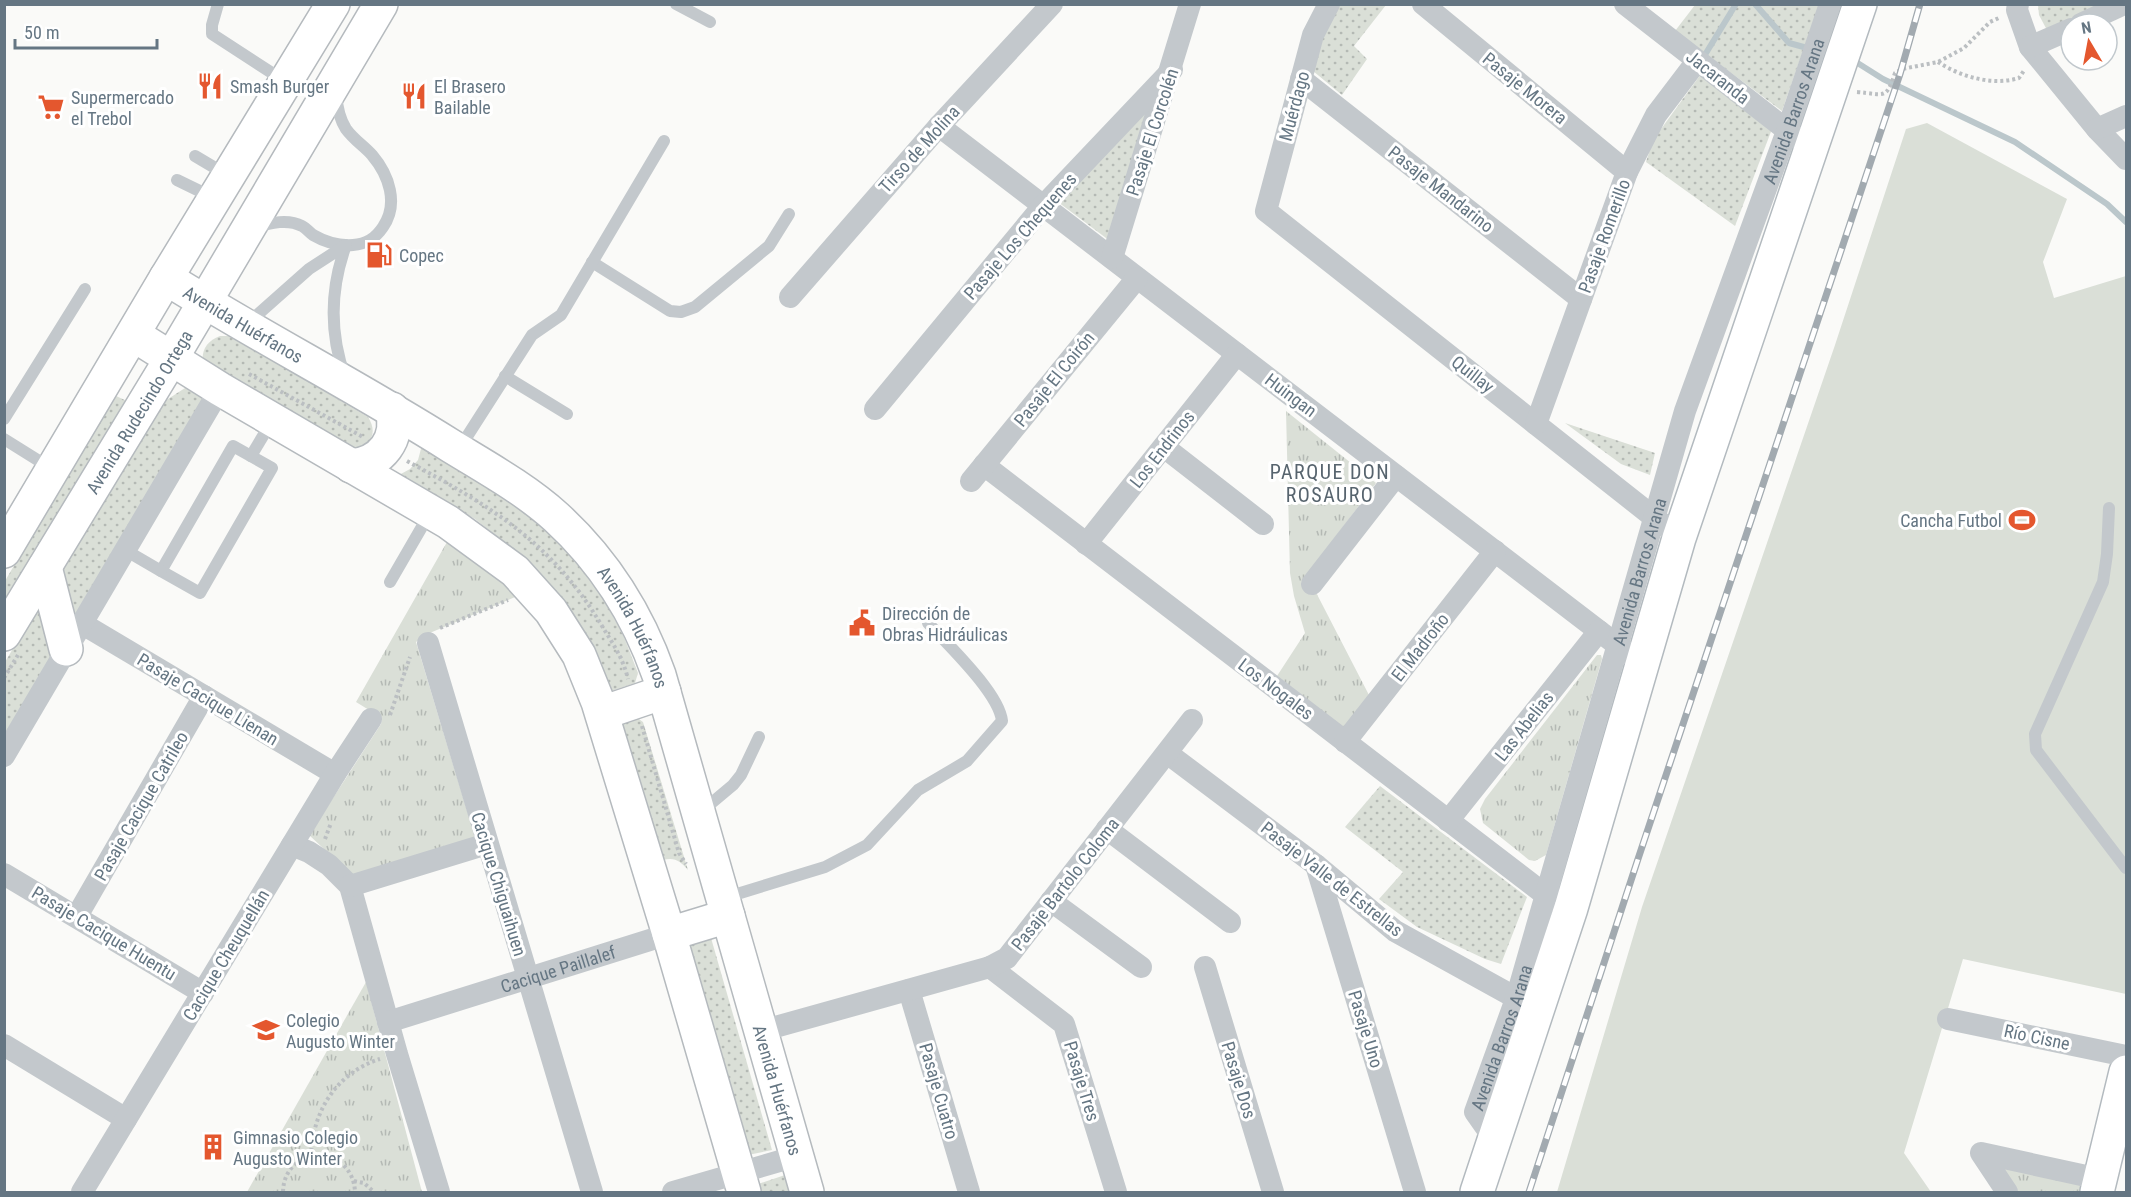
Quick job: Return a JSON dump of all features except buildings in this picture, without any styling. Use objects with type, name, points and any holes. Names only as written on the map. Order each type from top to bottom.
[{"type":"main road","points":[[4,551],[166,278],[333,4]]},
{"type":"main road","name":"Avenida Rudecindo Ortega","points":[[4,634],[171,359],[381,4]]},
{"type":"main road","name":"Avenida Barros Arana","points":[[1477,1192],[1494,1139],[1527,1004],[1559,902],[1667,528],[1799,140],[1832,90],[1860,4]]},
{"type":"main road","name":"Avenida Huérfanos","points":[[166,278],[392,409],[536,499],[558,518],[591,554],[612,582],[639,626],[664,692],[807,1192]]},
{"type":"main road","points":[[134,335],[219,389],[448,522],[515,571],[551,610],[579,655],[602,713],[741,1183]]},
{"type":"main road","points":[[351,466],[370,462],[386,449],[394,430],[392,409]]},
{"type":"main road","points":[[45,567],[74,636]]},
{"type":"main road","points":[[602,713],[664,692]]},
{"type":"main road","name":"Cacique Paillalef","points":[[669,934],[725,907]]},
{"type":"main road","points":[[2098,1186],[2127,1072]]},
{"type":"street","name":"Tirso de Molina","points":[[790,297],[939,126],[1052,4]]},
{"type":"street","name":"Pasaje El Corcolén","points":[[1112,258],[1191,4]]},
{"type":"street","name":"Muérdago","points":[[1266,211],[1313,35],[1329,4]]},
{"type":"street","name":"Pasaje Morera","points":[[1423,4],[1627,172]]},
{"type":"street","name":"Jacaranda","points":[[1626,4],[1799,140]]},
{"type":"street","name":"Avenida Barros Arana","points":[[1799,140],[1830,4]]},
{"type":"street","points":[[2107,12],[2124,4]]},
{"type":"street","points":[[2018,7],[2030,47],[2097,129],[2127,159]]},
{"type":"street","points":[[2030,47],[2059,34]]},
{"type":"street","name":"Pasaje Romerillo","points":[[1536,424],[1627,172],[1656,115],[1697,61]]},
{"type":"street","name":"Pasaje Los Chequenes","points":[[875,409],[1043,206],[1172,70]]},
{"type":"street","name":"Pasaje Mandarino","points":[[1302,79],[1581,299]]},
{"type":"street","points":[[2097,129],[2127,116]]},
{"type":"street","name":"Huingan","points":[[939,126],[1631,655]]},
{"type":"street","name":"Quillay","points":[[1266,211],[1667,528]]},
{"type":"street","name":"Pasaje El Coirón","points":[[977,473],[1137,278]]},
{"type":"street","name":"Los Endrinos","points":[[1086,544],[1237,354]]},
{"type":"street","points":[[4,756],[219,389]]},
{"type":"street","points":[[1164,447],[1263,524]]},
{"type":"street","name":"Los Nogales","points":[[977,473],[1086,544],[1448,821],[1559,902]]},
{"type":"street","points":[[1312,584],[1396,476]]},
{"type":"street","name":"El Madroño","points":[[1345,742],[1495,551]]},
{"type":"street","name":"Las Abelias","points":[[1448,821],[1599,631]]},
{"type":"street","name":"Pasaje Cacique Lienan","points":[[74,636],[204,696],[335,774]]},
{"type":"street","name":"Cacique Chiguaihuen","points":[[425,641],[592,1192]]},
{"type":"street","name":"Pasaje Cacique Catrileo","points":[[77,916],[204,696]]},
{"type":"street","name":"Cacique Cheuquellán","points":[[82,1192],[335,774],[379,719]]},
{"type":"street","name":"Pasaje Bartolo Coloma","points":[[761,1031],[990,967],[1007,958],[1192,720]]},
{"type":"street","name":"Pasaje Valle de Estrellas","points":[[1167,753],[1316,865],[1395,931],[1527,1004]]},
{"type":"street","points":[[1107,829],[1230,922]]},
{"type":"street","points":[[350,886],[487,844]]},
{"type":"street","points":[[292,845],[309,852],[329,865],[350,886],[439,1192]]},
{"type":"street","name":"Pasaje Uno","points":[[1316,865],[1416,1192]]},
{"type":"street","name":"Pasaje Cacique Huentu","points":[[4,874],[203,993]]},
{"type":"street","points":[[1052,902],[1141,967]]},
{"type":"street","name":"Cacique Paillalef","points":[[388,1022],[669,934]]},
{"type":"street","name":"Pasaje Tres","points":[[990,967],[1064,1024],[1116,1192]]},
{"type":"street","name":"Pasaje Dos","points":[[1205,967],[1273,1192]]},
{"type":"street","name":"Pasaje Cuatro","points":[[909,990],[969,1192]]},
{"type":"street","name":"Río Cisne","points":[[1948,1019],[2127,1056]]},
{"type":"street","points":[[4,1045],[126,1119]]},
{"type":"street","points":[[2007,1192],[1981,1153],[2098,1186]]},
{"type":"street","points":[[673,1192],[741,1183],[796,1156]]},
{"type":"lane","points":[[218,4],[212,25],[213,34],[284,83]]},
{"type":"lane","points":[[676,4],[710,22]]},
{"type":"lane","points":[[244,237],[251,231],[269,224],[291,223],[302,226],[322,240],[346,245],[366,243],[380,231],[389,215],[391,199],[388,181],[371,153],[352,136],[340,117],[336,105],[337,81]]},
{"type":"lane","points":[[458,450],[532,335],[561,315],[664,141]]},
{"type":"lane","points":[[195,156],[222,187]]},
{"type":"lane","points":[[177,180],[222,187]]},
{"type":"lane","points":[[592,262],[670,311],[681,312],[695,307],[769,246],[789,214]]},
{"type":"lane","points":[[246,325],[309,269],[346,245]]},
{"type":"lane","points":[[346,245],[338,266],[332,309],[337,349],[348,383]]},
{"type":"lane","points":[[4,419],[85,289]]},
{"type":"lane","points":[[505,376],[567,414]]},
{"type":"lane","points":[[251,456],[273,420]]},
{"type":"lane","points":[[4,439],[53,469]]},
{"type":"lane","points":[[125,550],[161,571],[200,593],[272,468],[233,446],[161,571]]},
{"type":"lane","points":[[2109,508],[2108,554],[2103,582],[2035,734],[2036,750],[2127,868]]},
{"type":"lane","points":[[390,582],[431,512]]},
{"type":"lane","points":[[725,907],[825,867],[867,845],[918,790],[967,761],[1002,721],[1001,711],[972,671],[928,623]]},
{"type":"lane","points":[[699,813],[733,785],[741,775],[759,737]]},
{"type":"path","points":[[1832,90],[1885,94],[1889,91],[1895,73],[1902,69],[1938,62],[1964,48],[1990,22],[2018,7]]},
{"type":"path","points":[[1938,62],[1950,70],[1985,80],[2009,81],[2019,78],[2025,69],[2030,47]]},
{"type":"path","points":[[379,719],[425,641],[534,590]]},
{"type":"path","points":[[318,858],[332,819]]},
{"type":"path","points":[[311,1156],[316,1121],[334,1089],[362,1066],[397,1054]]},
{"type":"path","points":[[283,1192],[289,1172],[302,1160],[311,1156],[337,1160],[354,1181],[355,1192]]},
{"type":"path","points":[[354,1181],[364,1183],[374,1192]]},
{"type":"green space","points":[[1335,5],[1386,5],[1354,46],[1367,59],[1342,95],[1313,71],[1332,8]]},
{"type":"green space","points":[[1695,5],[1819,5],[1782,111],[1675,31]]},
{"type":"green space","points":[[2038,5],[2108,5],[2092,12],[2059,12],[2059,27],[2048,32],[2039,15]]},
{"type":"green space","points":[[1701,74],[1772,129],[1735,226],[1646,162],[1653,140]]},
{"type":"green space","points":[[1147,108],[1110,241],[1058,202]]},
{"type":"green space","points":[[1927,123],[2067,199],[2043,262],[2054,298],[2126,276],[2126,994],[1963,959],[1904,1153],[1931,1192],[1557,1192],[1642,907],[1835,345],[1906,129]]},
{"type":"green space","points":[[220,336],[230,336],[368,417],[372,437],[357,452],[203,363],[206,346]]},
{"type":"green space","points":[[196,381],[210,391],[5,740],[5,662],[157,406]]},
{"type":"green space","points":[[114,395],[129,402],[5,610],[5,581]]},
{"type":"green space","name":"PARQUE DON ROSAURO","points":[[1286,411],[1376,483],[1307,575],[1370,697],[1344,728],[1277,676],[1305,633],[1290,573]]},
{"type":"green space","points":[[1565,423],[1655,453],[1650,475],[1621,464]]},
{"type":"green space","points":[[422,445],[503,494],[571,551],[604,599],[624,637],[638,673],[635,683],[611,691],[547,584],[499,538],[475,519],[399,475],[410,469],[418,460]]},
{"type":"green space","points":[[447,542],[520,595],[425,635],[416,642],[475,837],[353,876],[309,835],[381,724],[382,718],[356,702]]},
{"type":"green space","points":[[1597,655],[1601,655],[1602,659],[1546,855],[1535,861],[1529,860],[1483,823],[1480,809],[1485,799]]},
{"type":"green space","points":[[636,717],[643,722],[688,870],[677,860],[663,860],[610,726]]},
{"type":"green space","points":[[1380,786],[1527,897],[1501,964],[1485,959],[1417,927],[1379,899],[1403,872],[1345,827]]},
{"type":"green space","points":[[709,931],[772,1150],[743,1156],[681,938]]},
{"type":"green space","points":[[366,982],[422,1192],[247,1192]]},
{"type":"green space","points":[[2000,1165],[2090,1185],[2088,1192],[2017,1192]]},
{"type":"green space","points":[[791,1173],[797,1192],[754,1192],[752,1186]]},
{"type":"waterway","points":[[1703,58],[1736,4]]},
{"type":"waterway","points":[[1755,4],[1789,43],[1811,49]]},
{"type":"waterway","points":[[1850,60],[1883,79],[2015,142],[2107,204],[2126,222]]},
{"type":"railway","points":[[1529,1192],[1900,74],[1920,4]]},
{"type":"place","name":"Smash Burger","points":[[210,86]]},
{"type":"place","name":"El Brasero Bailable","points":[[414,96]]},
{"type":"place","name":"Supermercado el Trebol","points":[[51,107]]},
{"type":"place","name":"Copec","points":[[379,255]]},
{"type":"place","name":"Cancha Futbol","points":[[2022,520]]},
{"type":"place","name":"Dirección de Obras Hidráulicas","points":[[862,623]]},
{"type":"place","name":"Colegio Augusto Winter","points":[[266,1030]]},
{"type":"place","name":"Gimnasio Colegio Augusto Winter","points":[[213,1147]]},
{"type":"district","name":"PARQUE DON ROSAURO","points":[[1330,484]]}]
